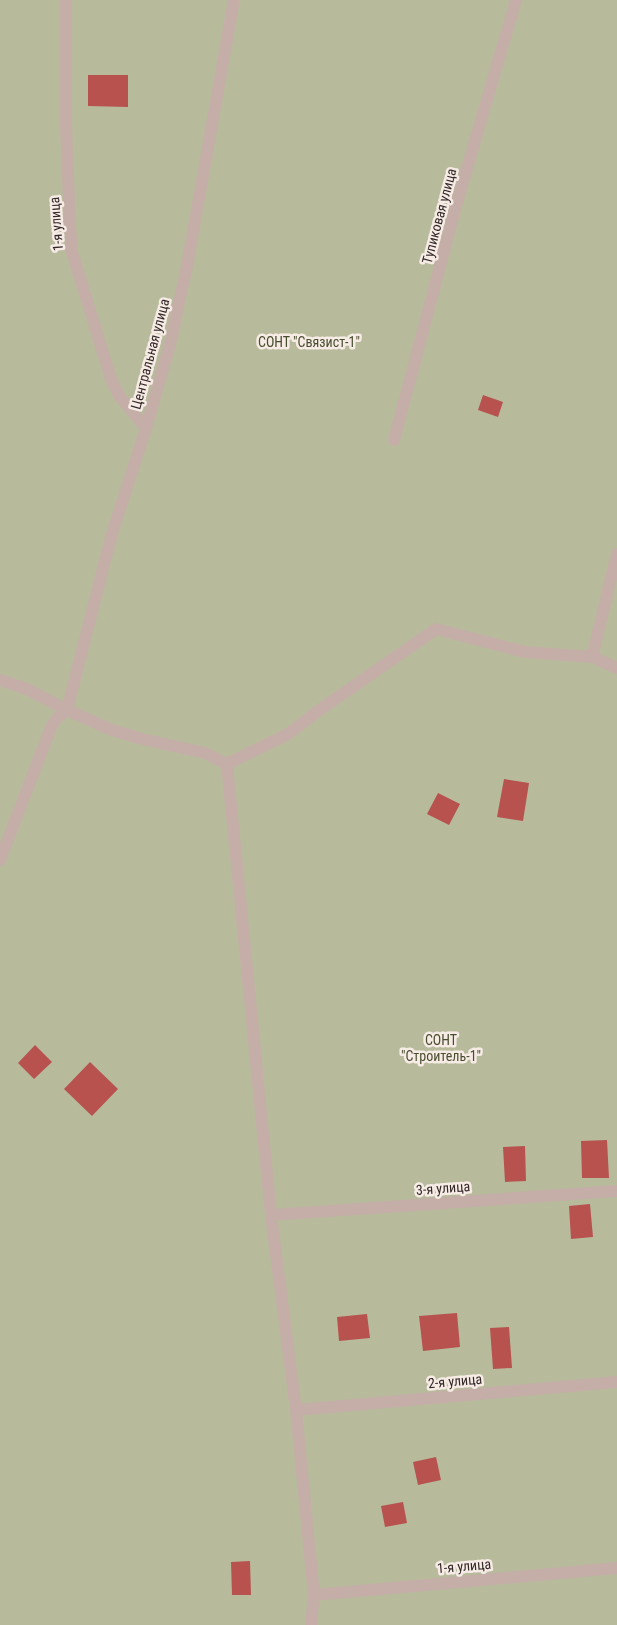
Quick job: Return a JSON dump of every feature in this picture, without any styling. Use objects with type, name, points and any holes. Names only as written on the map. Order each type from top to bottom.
[{"type":"street","name":"1-я улица","points":[[66,0],[66,124],[72,252],[112,382],[120,397],[146,428]]},
{"type":"street","name":"Центральная улица","points":[[67,710],[111,537],[146,428],[170,344],[187,266],[234,0]]},
{"type":"street","name":"Тупиковая улица","points":[[394,440],[456,206],[516,0]]},
{"type":"street","points":[[592,657],[617,554]]},
{"type":"street","points":[[227,764],[288,734],[436,629],[525,652],[592,657],[617,668]]},
{"type":"street","points":[[0,680],[27,689],[67,710],[112,730],[204,753],[227,764]]},
{"type":"street","points":[[0,860],[52,725],[67,710]]},
{"type":"street","points":[[227,764],[271,1215],[296,1410],[314,1595],[311,1625]]},
{"type":"street","name":"3-я улица","points":[[271,1215],[617,1191]]},
{"type":"street","name":"2-я улица","points":[[296,1410],[617,1382]]},
{"type":"street","name":"1-я улица","points":[[314,1595],[617,1568]]},
{"type":"green space","points":[[0,0],[617,0],[617,1625],[0,1625]]},
{"type":"building","points":[[88,75],[128,75],[128,107],[88,106]]},
{"type":"building","points":[[483,395],[503,402],[498,417],[478,410]]},
{"type":"building","points":[[504,779],[529,783],[523,821],[497,817]]},
{"type":"building","points":[[438,793],[460,804],[449,825],[427,814]]},
{"type":"building","points":[[35,1045],[52,1062],[34,1079],[18,1063]]},
{"type":"building","points":[[90,1062],[118,1089],[92,1116],[64,1089]]},
{"type":"building","points":[[607,1140],[609,1178],[582,1178],[581,1141]]},
{"type":"building","points":[[525,1146],[526,1181],[505,1182],[503,1147]]},
{"type":"building","points":[[590,1204],[593,1237],[571,1239],[569,1206]]},
{"type":"building","points":[[457,1313],[460,1347],[423,1351],[419,1316]]},
{"type":"building","points":[[367,1314],[370,1338],[339,1341],[337,1317]]},
{"type":"building","points":[[509,1327],[512,1368],[493,1369],[490,1328]]},
{"type":"building","points":[[436,1457],[441,1480],[418,1485],[413,1462]]},
{"type":"building","points":[[403,1502],[407,1523],[385,1527],[381,1506]]},
{"type":"building","points":[[250,1561],[251,1595],[232,1595],[231,1562]]},
{"type":"park label","name":"СОНТ \"Связист-1\"","points":[[309,342]]},
{"type":"park label","name":"СОНТ \"Строитель-1\"","points":[[441,1048]]}]
